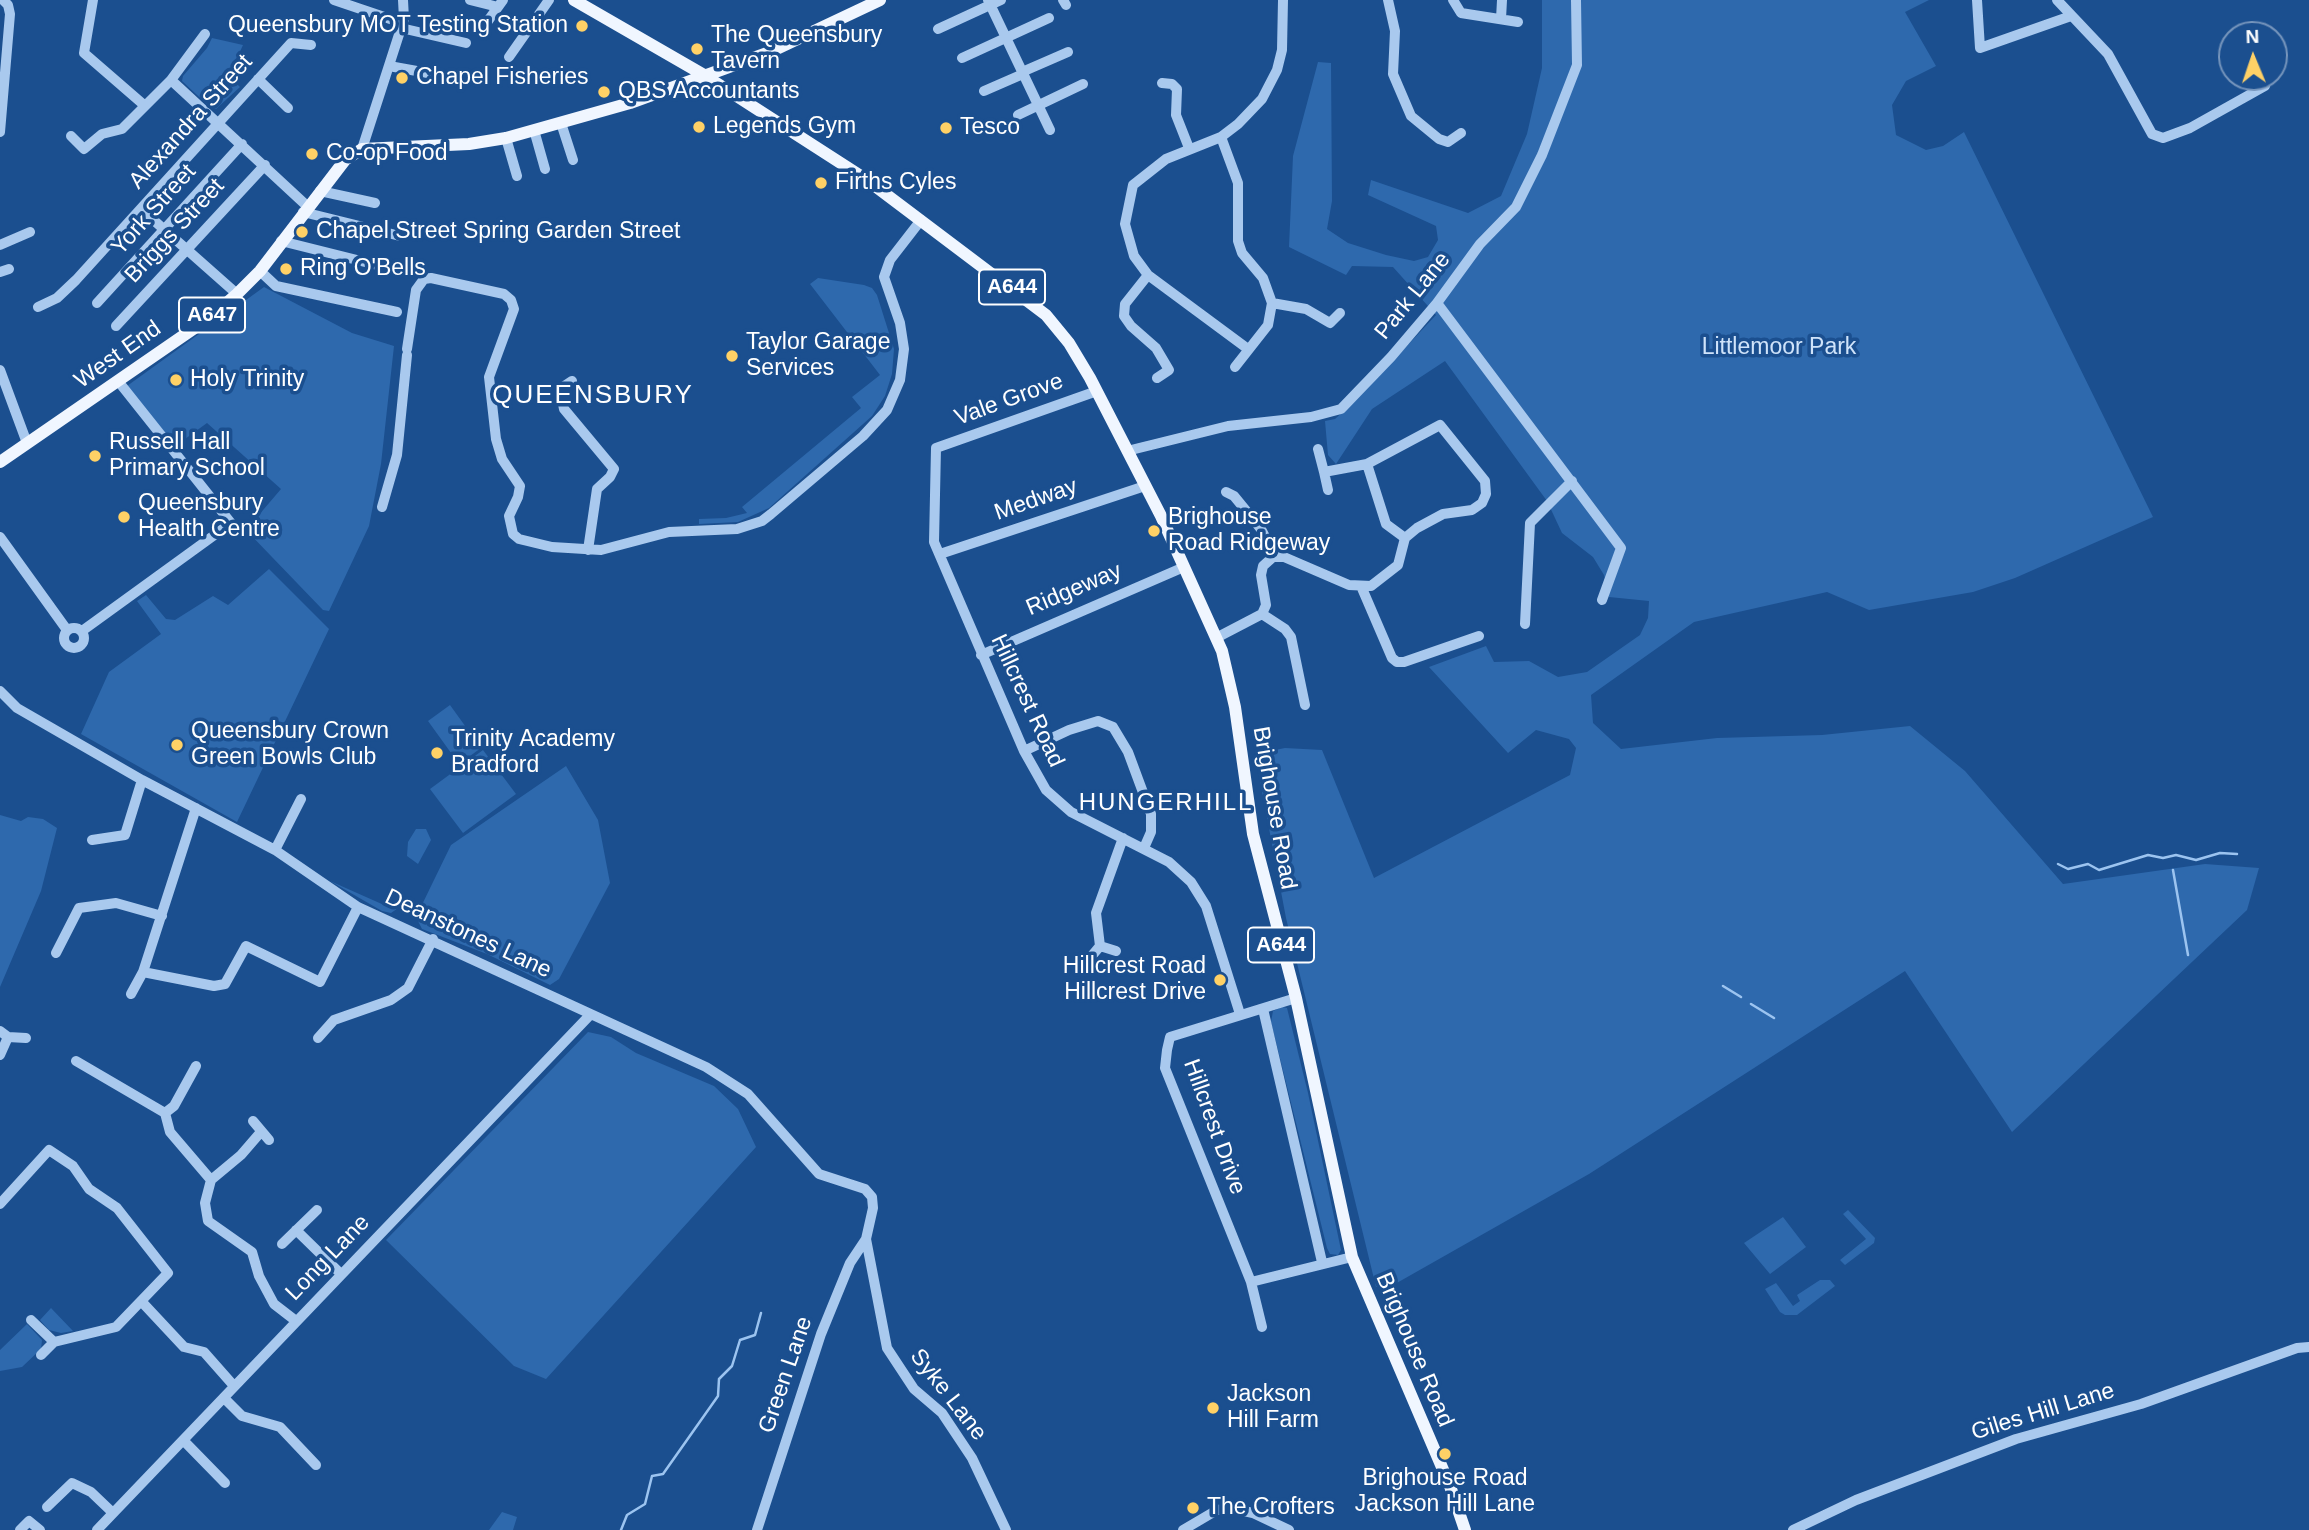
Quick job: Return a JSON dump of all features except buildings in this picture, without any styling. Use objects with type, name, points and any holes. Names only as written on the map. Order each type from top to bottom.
[{"type":"main road","name":"A644","points":[[574,0],[704,75]]},
{"type":"main road","points":[[362,149],[469,144],[506,138],[561,123],[630,103],[771,52],[876,1]]},
{"type":"main road","name":"Brighouse Road","points":[[704,75],[867,180],[1046,315],[1069,343],[1097,391],[1216,638],[1235,707],[1253,834],[1296,998],[1352,1257],[1450,1486],[1465,1530]]},
{"type":"main road","name":"West End","points":[[0,462],[118,381],[237,294],[260,271],[345,160],[362,149]]},
{"type":"street","points":[[0,132],[10,14],[8,5],[3,0]]},
{"type":"street","points":[[93,0],[84,53],[144,105]]},
{"type":"street","points":[[334,0],[402,26],[466,43]]},
{"type":"street","points":[[362,149],[402,26],[403,0]]},
{"type":"street","points":[[470,0],[500,4],[485,25]]},
{"type":"street","points":[[509,57],[549,0]]},
{"type":"street","points":[[1248,349],[1148,275],[1133,256],[1125,224],[1133,185],[1166,159],[1221,137],[1252,111],[1270,85],[1282,50],[1283,0]]},
{"type":"street","points":[[1388,0],[1395,31],[1393,75],[1411,116],[1438,139],[1448,142],[1461,133]]},
{"type":"street","points":[[1453,0],[1461,13],[1518,22]]},
{"type":"street","points":[[1501,19],[1502,0]]},
{"type":"street","name":"Park Lane","points":[[1127,451],[1228,426],[1311,417],[1341,409],[1437,303],[1480,244],[1516,207],[1542,155],[1577,65],[1576,0]]},
{"type":"street","points":[[1977,0],[1980,48],[2071,16]]},
{"type":"street","points":[[2057,0],[2108,54],[2152,134],[2163,138],[2190,128],[2255,91]]},
{"type":"street","points":[[938,29],[993,2],[1006,38],[1050,130]]},
{"type":"street","points":[[962,58],[1049,18]]},
{"type":"street","points":[[71,136],[84,149],[102,134],[122,129],[171,80],[205,34]]},
{"type":"street","name":"Alexandra Street","points":[[38,307],[57,298],[76,280],[291,43],[312,45]]},
{"type":"street","points":[[984,91],[1068,52]]},
{"type":"street","points":[[389,65],[450,77]]},
{"type":"street","points":[[258,79],[288,107]]},
{"type":"street","points":[[171,80],[265,165],[305,209],[400,236]]},
{"type":"street","points":[[1162,83],[1172,84],[1177,89],[1175,115],[1189,148]]},
{"type":"street","points":[[1018,115],[1083,85]]},
{"type":"street","points":[[561,123],[573,160]]},
{"type":"street","points":[[534,130],[545,169]]},
{"type":"street","points":[[1221,137],[1238,183],[1238,241],[1242,253],[1263,278],[1272,303],[1268,325],[1235,367]]},
{"type":"street","points":[[506,138],[517,176]]},
{"type":"street","name":"York Street","points":[[97,303],[242,144]]},
{"type":"street","name":"Briggs Street","points":[[117,326],[265,165]]},
{"type":"street","points":[[320,191],[375,203]]},
{"type":"street","points":[[141,209],[237,294]]},
{"type":"street","points":[[382,507],[397,455],[416,290],[424,279],[492,292],[512,300],[510,320],[489,377],[496,439],[502,459],[520,486],[509,516],[513,534],[530,542],[588,550],[630,545],[669,532],[737,529],[762,521],[863,436],[887,410],[900,380],[904,349],[900,323],[884,277],[890,260],[921,220]]},
{"type":"street","points":[[0,245],[30,232]]},
{"type":"street","points":[[281,241],[389,268]]},
{"type":"street","points":[[260,271],[276,286],[397,312]]},
{"type":"street","points":[[1148,275],[1125,304],[1124,316],[1131,326],[1156,348],[1169,370],[1157,378]]},
{"type":"street","points":[[1272,303],[1300,307],[1330,323],[1340,313]]},
{"type":"street","points":[[1437,303],[1621,548],[1602,600]]},
{"type":"street","points":[[0,370],[27,443]]},
{"type":"street","points":[[82,631],[231,523],[118,381]]},
{"type":"street","points":[[560,389],[572,381]]},
{"type":"street","points":[[548,384],[560,389]]},
{"type":"street","points":[[560,389],[564,409],[614,469],[610,477],[597,489],[588,550]]},
{"type":"street","name":"Vale Grove","points":[[936,448],[1097,391]]},
{"type":"street","points":[[1216,638],[1262,614],[1266,605],[1261,575],[1263,566],[1273,557],[1284,557],[1349,585],[1371,586],[1398,565],[1405,538],[1417,527],[1443,514],[1472,510],[1482,503],[1486,494],[1485,481],[1440,425],[1367,464],[1324,472]]},
{"type":"street","name":"Hillcrest Road","points":[[936,448],[934,542],[1024,751],[1045,790],[1071,812],[1169,862],[1191,882],[1206,906],[1240,1014]]},
{"type":"street","points":[[1318,449],[1328,490]]},
{"type":"street","points":[[1367,464],[1386,524],[1405,538]]},
{"type":"street","points":[[1525,624],[1530,523],[1572,481]]},
{"type":"street","name":"Medway","points":[[940,554],[1144,486]]},
{"type":"street","points":[[1233,493],[1261,529],[1273,557]]},
{"type":"street","points":[[0,537],[67,630]]},
{"type":"street","name":"Ridgeway","points":[[981,655],[1184,567]]},
{"type":"street","points":[[1361,586],[1392,659],[1397,662],[1404,662],[1479,636]]},
{"type":"street","points":[[1262,614],[1285,629],[1291,637],[1305,705]]},
{"type":"street","points":[[67,630],[76,628],[82,631]]},
{"type":"street","points":[[67,630],[64,641],[75,648],[84,642],[82,631]]},
{"type":"street","name":"Deanstones Lane","points":[[0,691],[18,708],[142,780],[275,850],[358,907],[433,939],[590,1015],[706,1067],[748,1094],[819,1174],[865,1189],[872,1197],[873,1208],[866,1239]]},
{"type":"street","points":[[1024,751],[1069,730],[1098,721],[1114,727],[1128,752],[1151,814],[1151,832],[1144,848]]},
{"type":"street","points":[[92,840],[125,835],[142,780]]},
{"type":"street","points":[[275,850],[301,799]]},
{"type":"street","points":[[131,994],[143,972],[196,807]]},
{"type":"street","points":[[1090,958],[1100,946],[1096,914],[1123,838]]},
{"type":"street","points":[[56,953],[79,908],[116,904],[162,916]]},
{"type":"street","points":[[143,972],[214,986],[225,984],[246,946],[320,982],[358,907]]},
{"type":"street","points":[[318,1038],[334,1020],[391,1000],[408,988],[433,939]]},
{"type":"street","points":[[1100,946],[1116,951]]},
{"type":"street","name":"Hillcrest Drive","points":[[1262,1326],[1251,1282],[1165,1068],[1170,1037],[1296,998]]},
{"type":"street","points":[[1263,1009],[1322,1262]]},
{"type":"street","name":"Long Lane","points":[[97,1530],[590,1015]]},
{"type":"street","points":[[0,1055],[4,1034],[26,1038]]},
{"type":"street","points":[[76,1061],[164,1113],[170,1132],[211,1180]]},
{"type":"street","points":[[164,1113],[174,1106],[195,1066]]},
{"type":"street","points":[[253,1121],[265,1137],[211,1180],[205,1203],[208,1222],[252,1252],[259,1276],[274,1304],[296,1321]]},
{"type":"street","points":[[0,1204],[49,1150],[73,1166],[89,1189],[117,1208],[168,1273],[117,1326],[54,1342],[41,1355]]},
{"type":"street","points":[[282,1244],[317,1210]]},
{"type":"street","points":[[296,1230],[341,1274]]},
{"type":"street","name":"Green Lane","points":[[757,1530],[821,1334],[850,1263],[866,1239]]},
{"type":"street","name":"Syke Lane","points":[[866,1239],[887,1348],[914,1389],[942,1413],[972,1458],[1006,1530]]},
{"type":"street","points":[[1251,1282],[1322,1262],[1352,1257]]},
{"type":"street","points":[[141,1301],[184,1346],[204,1352],[234,1386]]},
{"type":"street","points":[[31,1320],[54,1342]]},
{"type":"street","name":"Giles Hill Lane","points":[[1793,1530],[1856,1500],[2016,1438],[2154,1400],[2297,1348],[2309,1347]]},
{"type":"street","points":[[223,1398],[242,1416],[280,1427],[316,1465]]},
{"type":"street","points":[[183,1440],[225,1483]]},
{"type":"street","points":[[47,1507],[72,1483],[91,1492],[113,1513]]},
{"type":"street","points":[[1183,1530],[1217,1510],[1230,1508],[1254,1513],[1289,1530]]},
{"type":"street","points":[[20,1530],[29,1521],[40,1530]]},
{"type":"green space","name":"Littlemoor Park","points":[[1542,0],[1929,0],[1905,12],[1936,66],[1906,81],[1892,105],[1896,135],[1926,150],[1943,146],[1964,132],[2153,517],[2015,578],[1973,592],[1869,610],[1827,592],[1694,622],[1591,695],[1593,723],[1621,749],[1717,738],[1822,735],[1910,726],[1965,771],[2063,884],[2205,864],[2259,868],[2247,910],[2012,1132],[1905,971],[1589,1174],[1395,1284],[1376,1287],[1286,918],[1255,754],[1285,748],[1322,750],[1374,878],[1570,775],[1576,748],[1569,739],[1536,730],[1508,753],[1429,667],[1486,646],[1494,662],[1529,661],[1558,677],[1587,672],[1640,635],[1648,618],[1649,601],[1609,597],[1604,575],[1593,557],[1562,533],[1547,501],[1445,361],[1372,409],[1336,464],[1328,455],[1325,421],[1335,419],[1358,398],[1436,315],[1393,267],[1352,266],[1346,275],[1289,247],[1293,156],[1318,62],[1331,63],[1332,201],[1327,229],[1348,243],[1386,255],[1414,261],[1428,257],[1438,240],[1436,226],[1368,195],[1371,180],[1468,213],[1501,196],[1527,134],[1542,68]]},
{"type":"green space","points":[[212,38],[243,45],[229,76],[240,87],[216,109],[211,108],[182,81]]},
{"type":"green space","points":[[818,278],[864,285],[872,288],[877,295],[894,349],[892,374],[885,396],[872,416],[769,508],[738,522],[699,524],[699,519],[726,518],[747,513],[742,507],[861,408],[852,397],[880,375],[810,284]]},
{"type":"green space","points":[[264,287],[352,333],[394,346],[381,464],[369,526],[329,611],[323,610],[246,530],[281,489],[207,423],[174,447],[127,386]]},
{"type":"green space","points":[[269,569],[329,629],[237,822],[81,734],[109,672],[161,634],[137,601],[146,595],[166,619],[175,620],[213,596],[228,605]]},
{"type":"green space","points":[[450,705],[481,748],[459,764],[428,721]]},
{"type":"green space","points":[[483,750],[516,794],[463,833],[430,789]]},
{"type":"green space","points":[[566,766],[598,820],[610,883],[559,979],[550,985],[487,954],[422,929],[416,917],[451,845]]},
{"type":"green space","points":[[0,815],[21,821],[28,817],[43,819],[57,828],[41,891],[0,987]]},
{"type":"green space","points":[[416,829],[426,829],[431,840],[418,864],[407,856],[408,842]]},
{"type":"green space","points":[[330,881],[393,909],[401,906],[391,913],[382,911]]},
{"type":"green space","points":[[1287,1008],[1308,1093],[1341,1250],[1338,1255],[1330,1254],[1327,1248],[1271,1022],[1273,1011]]},
{"type":"green space","points":[[588,1032],[611,1037],[636,1053],[714,1086],[738,1109],[756,1147],[546,1379],[514,1366],[386,1240]]},
{"type":"green space","points":[[1848,1210],[1875,1238],[1874,1243],[1845,1265],[1840,1260],[1866,1239],[1843,1214]]},
{"type":"green space","points":[[1783,1217],[1806,1247],[1770,1274],[1744,1243]]},
{"type":"green space","points":[[1820,1280],[1830,1280],[1835,1286],[1797,1315],[1780,1312],[1765,1289],[1776,1283],[1793,1306],[1800,1301],[1797,1295]]},
{"type":"green space","points":[[51,1308],[73,1331],[61,1333],[49,1330],[40,1320]]},
{"type":"green space","points":[[27,1324],[42,1340],[41,1349],[22,1367],[0,1371],[0,1350]]},
{"type":"green space","points":[[502,1512],[517,1517],[513,1530],[489,1530]]},
{"type":"waterway","points":[[2058,864],[2068,869],[2088,864],[2099,870],[2148,855],[2163,858],[2176,855],[2196,860],[2220,853],[2237,854]]},
{"type":"waterway","points":[[2173,870],[2188,955]]},
{"type":"waterway","points":[[1723,986],[1741,997]]},
{"type":"waterway","points":[[1751,1004],[1774,1018]]},
{"type":"waterway","points":[[621,1530],[627,1515],[645,1504],[652,1476],[663,1474],[718,1396],[719,1379],[732,1366],[740,1340],[755,1335],[761,1313]]},
{"type":"place","name":"Queensbury MOT Testing Station","points":[[582,26]]},
{"type":"place","name":"The Queensbury Tavern","points":[[697,49]]},
{"type":"place","name":"Chapel Fisheries","points":[[402,78]]},
{"type":"place","name":"QBS Accountants","points":[[604,92]]},
{"type":"place","name":"Legends Gym","points":[[699,127]]},
{"type":"place","name":"Tesco","points":[[946,128]]},
{"type":"place","name":"Co-op Food","points":[[312,154]]},
{"type":"place","name":"Firths Cyles","points":[[821,183]]},
{"type":"place","name":"Chapel Street Spring Garden Street","points":[[302,232]]},
{"type":"place","name":"Ring O'Bells","points":[[286,269]]},
{"type":"place","name":"Taylor Garage Services","points":[[732,356]]},
{"type":"place","name":"Holy Trinity","points":[[176,380]]},
{"type":"place","name":"Russell Hall Primary School","points":[[95,456]]},
{"type":"place","name":"Queensbury Health Centre","points":[[124,517]]},
{"type":"place","name":"Brighouse Road Ridgeway","points":[[1154,531]]},
{"type":"place","name":"Queensbury Crown Green Bowls Club","points":[[177,745]]},
{"type":"place","name":"Trinity Academy Bradford","points":[[437,753]]},
{"type":"place","name":"Hillcrest Road Hillcrest Drive","points":[[1220,980]]},
{"type":"place","name":"Jackson Hill Farm","points":[[1213,1408]]},
{"type":"place","name":"Brighouse Road Jackson Hill Lane","points":[[1445,1454]]},
{"type":"place","name":"The Crofters","points":[[1193,1508]]},
{"type":"district","name":"QUEENSBURY","points":[[593,396]]},
{"type":"district","name":"HUNGERHILL","points":[[1166,803]]}]
